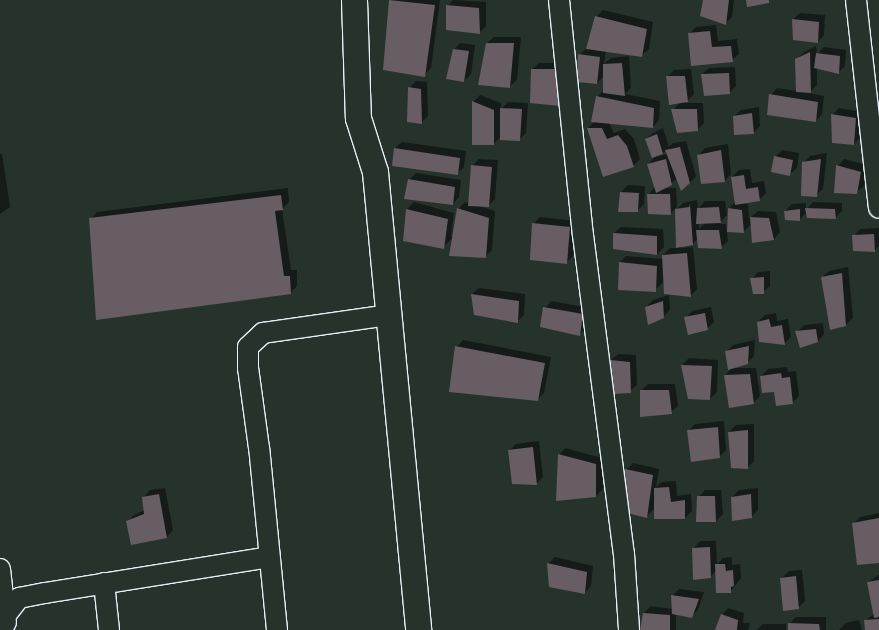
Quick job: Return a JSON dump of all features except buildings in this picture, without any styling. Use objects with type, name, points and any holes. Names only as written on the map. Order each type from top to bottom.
[{"type":"street","points":[[354,0],[358,118],[375,172],[418,630]]},
{"type":"street","points":[[559,0],[583,235],[624,554],[629,630]]},
{"type":"street","points":[[856,0],[879,208]]},
{"type":"street","points":[[277,630],[259,448],[248,368],[248,347],[263,333],[389,315]]},
{"type":"street","points":[[4,621],[19,598],[269,557]]},
{"type":"street","points":[[0,569],[4,621]]},
{"type":"street","points":[[104,583],[109,630]]}]
